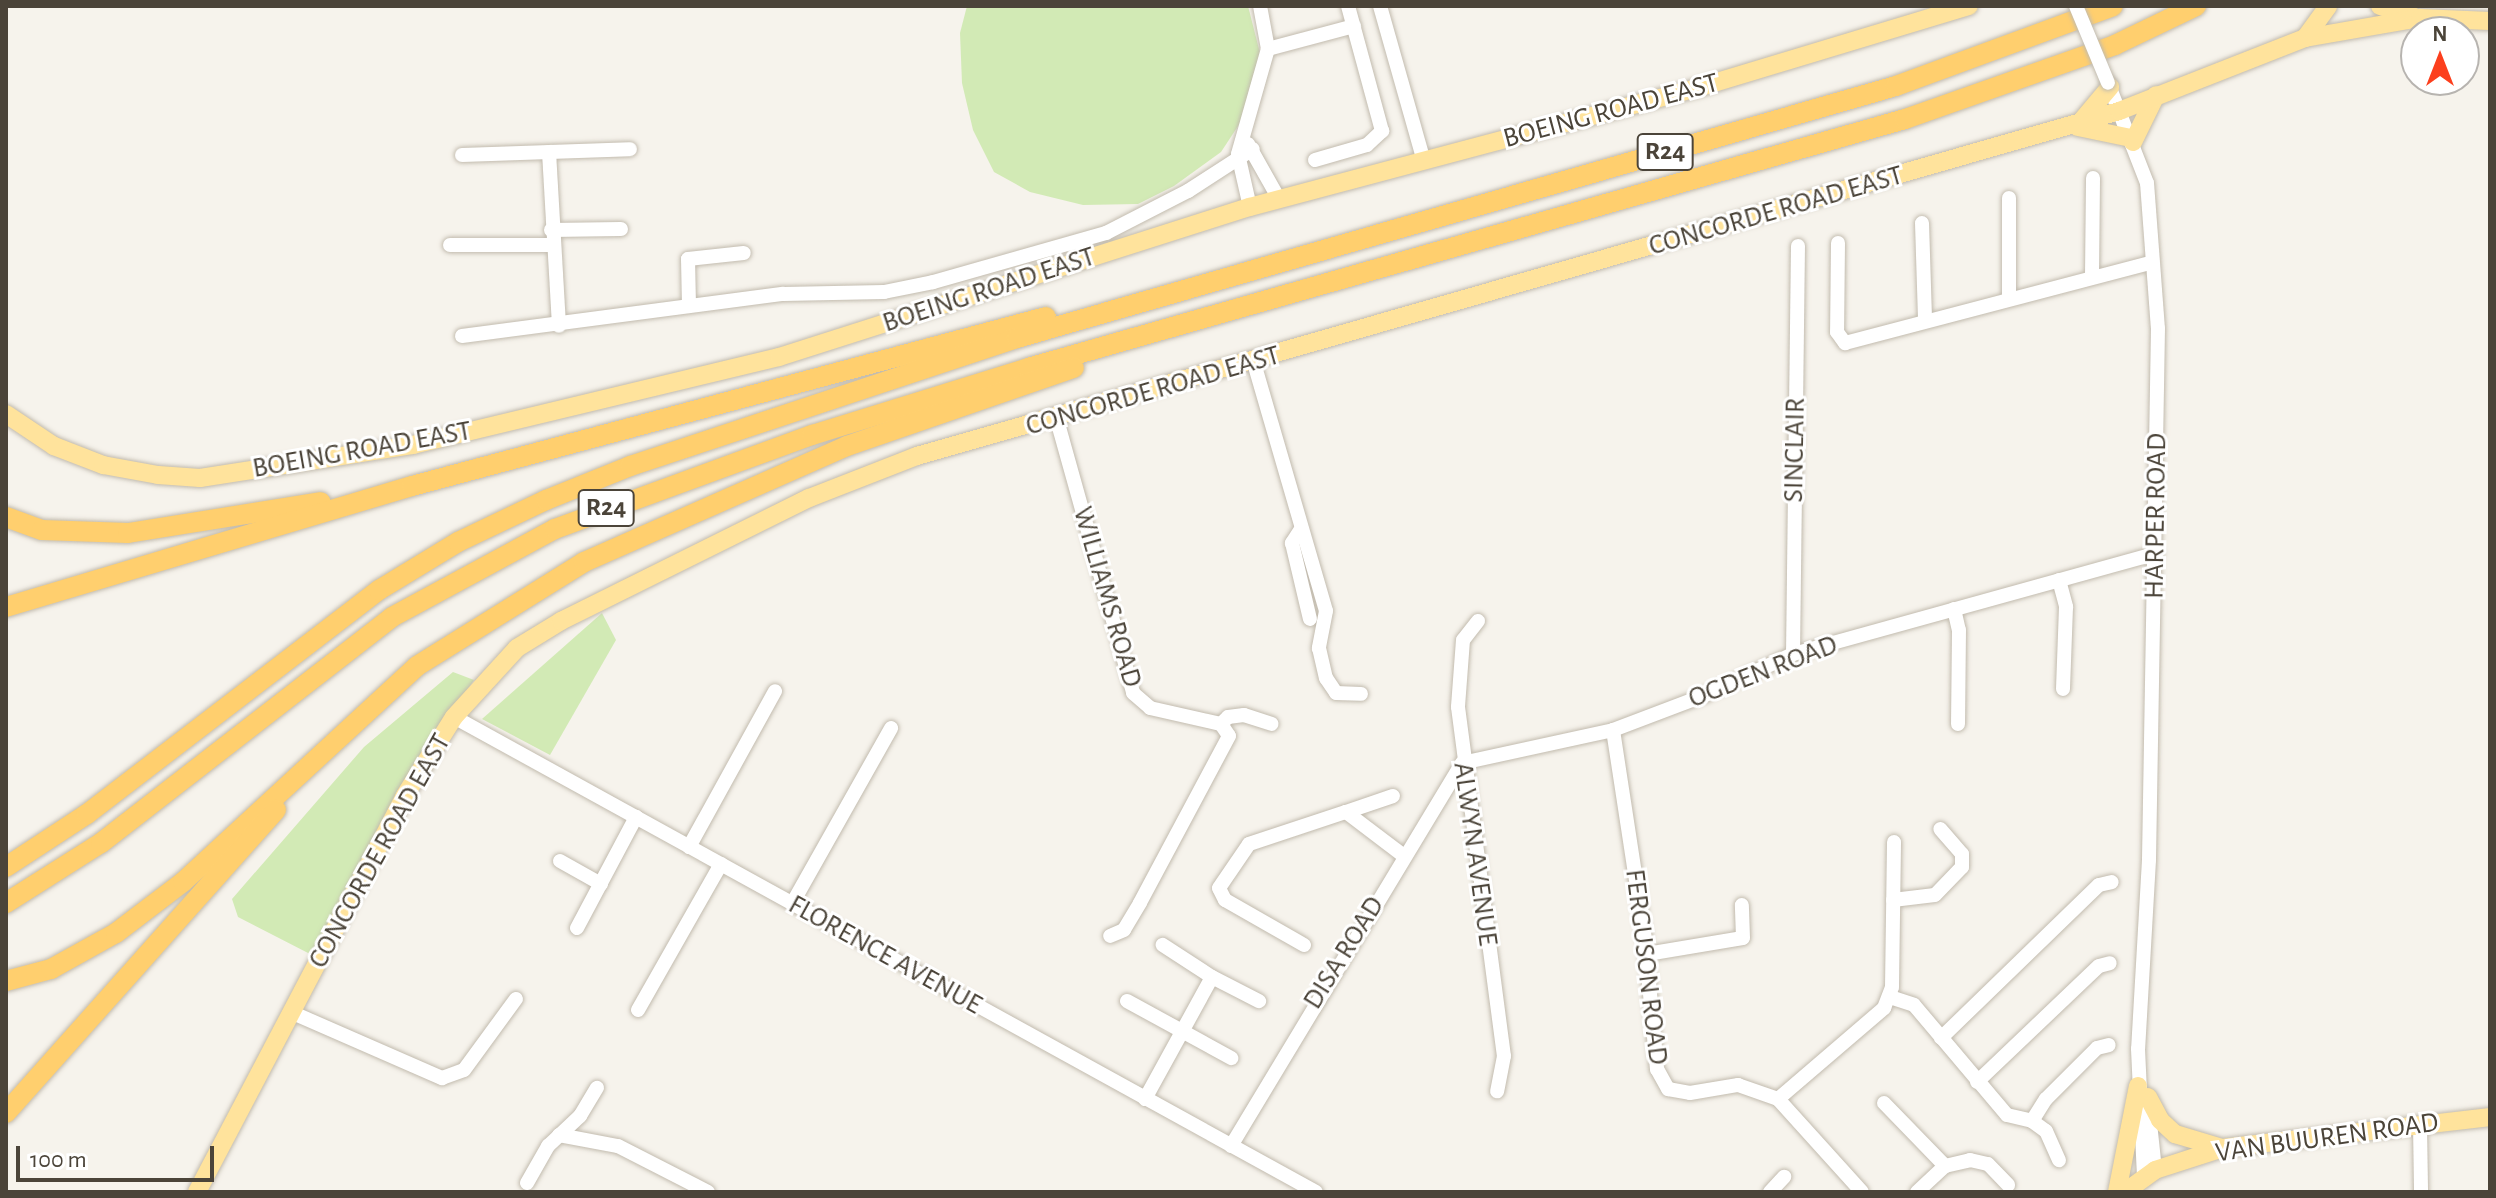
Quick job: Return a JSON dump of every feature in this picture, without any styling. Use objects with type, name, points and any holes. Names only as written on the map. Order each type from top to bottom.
[{"type":"highway","name":"R24","points":[[6,867],[87,814],[379,590],[533,506],[630,466],[828,400],[1212,281],[1896,86],[2113,6]]},
{"type":"highway","name":"R24","points":[[6,903],[101,843],[392,617],[555,529],[827,430],[1905,119],[2115,45],[2196,6]]},
{"type":"highway","points":[[6,607],[412,486],[1010,325],[1212,281]]},
{"type":"highway","points":[[6,981],[51,969],[116,933],[183,882],[364,711],[464,634],[584,562],[672,519],[847,446],[1294,294]]},
{"type":"highway","points":[[6,517],[42,530],[128,533],[412,486]]},
{"type":"highway","points":[[6,1113],[364,711]]},
{"type":"main road","name":"BOEING ROAD EAST","points":[[6,414],[54,446],[91,461],[158,475],[200,478],[413,445],[779,357],[1250,207],[1712,84],[1969,6]]},
{"type":"main road","points":[[2305,38],[2328,6]]},
{"type":"main road","points":[[2380,6],[2413,16]]},
{"type":"main road","name":"CONCORDE ROAD EAST","points":[[197,1192],[404,797],[454,717],[517,648],[710,546],[868,474],[2119,111],[2305,38],[2400,21]]},
{"type":"main road","points":[[2110,86],[2154,96],[2132,140],[2072,125],[2110,86]]},
{"type":"main road","points":[[2143,1091],[2160,1120],[2175,1134],[2223,1148]]},
{"type":"main road","points":[[2117,1192],[2143,1091]]},
{"type":"main road","name":"VAN BUUREN ROAD","points":[[2125,1192],[2149,1173],[2223,1148],[2490,1117]]},
{"type":"street","points":[[462,336],[559,326],[783,294],[884,292],[966,274],[1130,223],[1188,191],[1248,144],[1268,49],[1260,6]]},
{"type":"street","points":[[1315,160],[1367,145],[1382,131],[1348,6]]},
{"type":"street","points":[[1380,6],[1424,161]]},
{"type":"street","name":"HARPER ROAD","points":[[2076,6],[2147,183],[2158,328],[2156,553],[2140,1040],[2149,1173]]},
{"type":"street","points":[[1268,49],[1354,26]]},
{"type":"street","points":[[1248,144],[1279,199]]},
{"type":"street","points":[[462,155],[630,149]]},
{"type":"street","points":[[549,152],[551,237],[559,326]]},
{"type":"street","points":[[1238,154],[1250,207]]},
{"type":"street","points":[[2092,275],[2093,178]]},
{"type":"street","points":[[2009,198],[2009,298]]},
{"type":"street","points":[[1922,223],[1925,321]]},
{"type":"street","points":[[450,245],[621,229]]},
{"type":"street","points":[[1838,243],[1841,341],[2153,262]]},
{"type":"street","name":"SINCLAIR","points":[[1793,654],[1798,246]]},
{"type":"street","points":[[689,306],[688,259],[744,253]]},
{"type":"street","points":[[1254,363],[1326,611],[1319,648],[1326,678],[1336,693],[1361,694]]},
{"type":"street","name":"WILLIAMS ROAD","points":[[1057,420],[1133,693],[1150,708],[1221,724]]},
{"type":"street","points":[[1301,529],[1292,543],[1310,619]]},
{"type":"street","name":"OGDEN ROAD","points":[[1462,763],[1613,730],[1705,695],[1793,654],[2156,553]]},
{"type":"street","points":[[2059,580],[2066,607],[2063,689]]},
{"type":"street","points":[[1954,609],[1959,630],[1958,724]]},
{"type":"street","name":"ALWYN AVENUE","points":[[1478,621],[1463,640],[1458,707],[1462,763],[1504,1056],[1497,1091]]},
{"type":"street","points":[[689,847],[775,691]]},
{"type":"street","points":[[1110,936],[1124,930],[1227,746],[1228,731],[1221,724],[1228,717],[1244,715],[1272,724]]},
{"type":"street","name":"FLORENCE AVENUE","points":[[454,717],[1316,1192]]},
{"type":"street","points":[[792,904],[891,728]]},
{"type":"street","name":"FERGUSON ROAD","points":[[1613,730],[1647,954],[1657,1069],[1664,1086],[1690,1093],[1738,1085],[1778,1099],[1862,1192]]},
{"type":"street","name":"DISA ROAD","points":[[1231,1146],[1462,763]]},
{"type":"street","points":[[1304,945],[1225,900],[1219,888],[1249,844],[1393,796]]},
{"type":"street","points":[[1346,812],[1404,856]]},
{"type":"street","points":[[577,928],[636,817]]},
{"type":"street","points":[[1893,900],[1935,895],[1962,867],[1962,854],[1940,829]]},
{"type":"street","points":[[1778,1099],[1877,1016],[1890,997],[1894,842]]},
{"type":"street","points":[[560,861],[601,884]]},
{"type":"street","points":[[638,1010],[721,864]]},
{"type":"street","points":[[1941,1038],[2099,885],[2112,882]]},
{"type":"street","points":[[1647,954],[1743,938],[1742,905]]},
{"type":"street","points":[[1163,945],[1212,977],[1259,1001]]},
{"type":"street","points":[[1977,1082],[2099,966],[2110,963]]},
{"type":"street","points":[[1145,1099],[1212,977]]},
{"type":"street","points":[[1890,997],[1914,1005],[2007,1115],[2032,1121],[2046,1131],[2059,1160]]},
{"type":"street","points":[[293,1013],[397,1056],[434,1076],[457,1075],[478,1055],[516,999]]},
{"type":"street","points":[[1127,1001],[1231,1058]]},
{"type":"street","points":[[2032,1121],[2046,1099],[2097,1048],[2109,1045]]},
{"type":"street","points":[[527,1183],[559,1135],[580,1116],[597,1088]]},
{"type":"street","points":[[1884,1103],[1945,1166]]},
{"type":"street","points":[[2420,1125],[2421,1192]]},
{"type":"street","points":[[559,1135],[641,1156],[708,1192]]},
{"type":"street","points":[[1923,1190],[1945,1166],[1981,1161],[2008,1185]]},
{"type":"street","points":[[1770,1192],[1784,1177]]},
{"type":"green space","points":[[967,6],[1248,6],[1260,53],[1242,120],[1221,152],[1174,186],[1138,204],[1083,205],[1030,192],[994,172],[973,130],[962,83],[960,33]]},
{"type":"green space","points":[[602,613],[616,640],[550,755],[482,719]]},
{"type":"green space","points":[[453,672],[474,680],[415,762],[328,951],[310,954],[238,917],[232,899],[364,747]]}]
